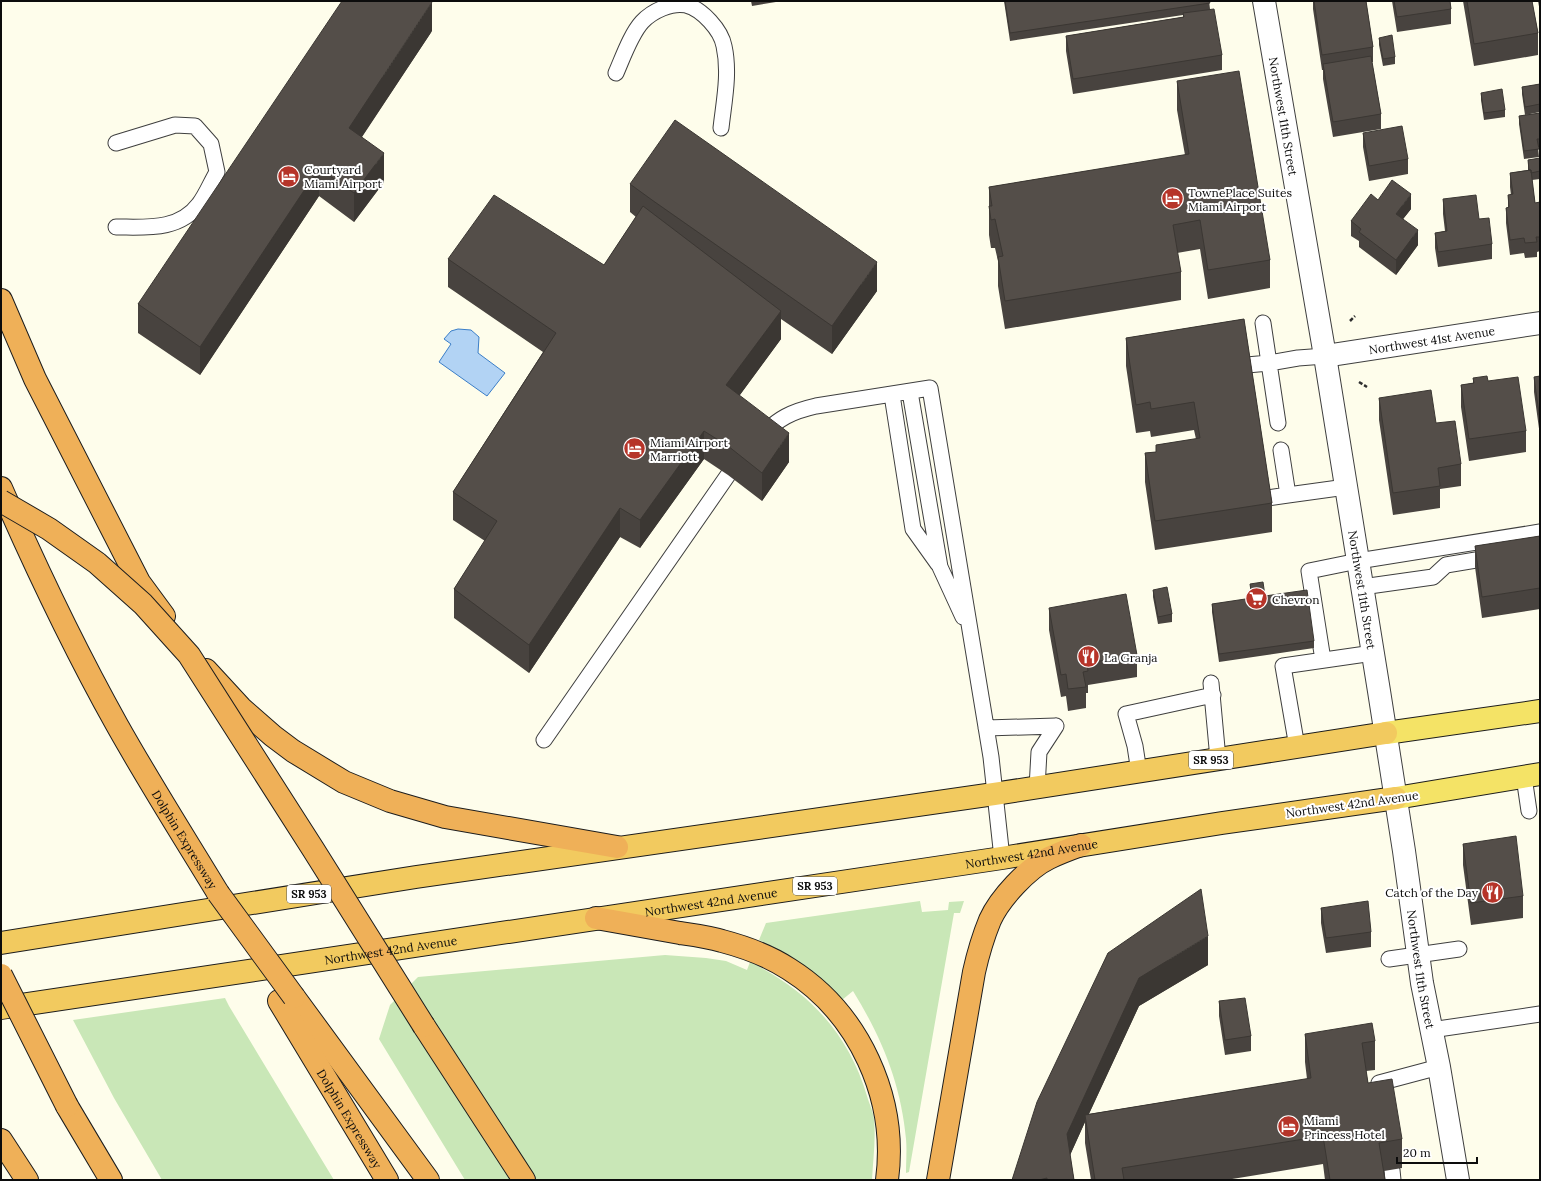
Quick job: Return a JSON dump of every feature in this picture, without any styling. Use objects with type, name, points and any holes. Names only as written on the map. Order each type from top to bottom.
[{"type":"highway","points":[[1,300],[36,379],[139,582],[173,629],[212,677],[241,708],[273,736],[315,766],[344,782],[390,801],[445,817],[617,847]]},
{"type":"highway","name":"Dolphin Expressway","points":[[1,488],[68,632],[117,725],[218,893],[287,999],[387,1180]]},
{"type":"highway","points":[[1,501],[49,529],[96,563],[143,604],[189,655],[424,1026],[524,1180]]},
{"type":"highway","name":"SR 953","points":[[1,943],[416,877],[1037,788],[1386,733]]},
{"type":"highway","name":"Northwest 42nd Avenue","points":[[1,1008],[1396,798]]},
{"type":"highway","points":[[938,1180],[974,972],[982,942],[991,918],[1007,894],[1031,870],[1049,858],[1081,845]]},
{"type":"highway","points":[[596,918],[721,940],[751,950],[802,977],[840,1014],[870,1062],[882,1098],[888,1129],[889,1164],[887,1180]]},
{"type":"highway","points":[[1,975],[67,1106],[111,1180]]},
{"type":"highway","points":[[287,999],[428,1180]]},
{"type":"highway","points":[[1,1140],[27,1180]]},
{"type":"main road","name":"SR 953","points":[[1386,733],[1540,711]]},
{"type":"main road","name":"Northwest 42nd Avenue","points":[[1396,798],[1532,775]]},
{"type":"street","name":"Northwest 11th Street","points":[[1264,1],[1325,356],[1386,733],[1418,954],[1458,1180]]},
{"type":"street","name":"Northwest 41st Avenue","points":[[1325,356],[1540,323]]},
{"type":"lane","points":[[616,73],[637,29],[647,17],[657,11],[673,6],[686,5],[698,10],[708,18],[724,44],[727,64],[721,128]]},
{"type":"lane","points":[[116,143],[175,125],[195,126],[211,144],[217,172],[199,204],[185,218],[168,225],[116,227]]},
{"type":"lane","points":[[1263,323],[1278,423]]},
{"type":"lane","points":[[1247,365],[1325,356]]},
{"type":"lane","points":[[757,439],[772,425],[788,414],[816,406],[930,388],[986,728],[1002,858]]},
{"type":"lane","points":[[910,392],[940,567]]},
{"type":"lane","points":[[892,395],[913,529],[940,567],[971,637]]},
{"type":"lane","points":[[1282,450],[1288,496]]},
{"type":"lane","points":[[544,740],[728,475]]},
{"type":"lane","points":[[1267,498],[1346,487]]},
{"type":"lane","points":[[1324,660],[1309,570],[1540,532]]},
{"type":"lane","points":[[1362,587],[1433,577],[1446,565],[1509,555]]},
{"type":"lane","points":[[1297,748],[1283,666],[1373,653]]},
{"type":"lane","points":[[1139,772],[1135,746],[1126,714],[1212,689],[1218,759]]},
{"type":"lane","points":[[986,728],[1056,726],[1039,752],[1037,788]]},
{"type":"lane","points":[[1529,811],[1532,775]]},
{"type":"lane","points":[[1389,959],[1459,949]]},
{"type":"lane","points":[[1431,1030],[1540,1014]]},
{"type":"lane","points":[[1382,1103],[1379,1083],[1439,1067]]},
{"type":"path","points":[[1350,321],[1355,316]]},
{"type":"path","points":[[1359,382],[1367,387]]},
{"type":"green space","points":[[920,901],[922,912],[948,910],[949,902],[964,901],[960,913],[954,913],[909,1172],[906,1173],[906,1139],[900,1099],[895,1080],[873,1026],[853,991],[842,1000],[813,975],[782,952],[759,940],[766,923]]},
{"type":"green space","points":[[665,955],[726,961],[747,970],[750,962],[771,973],[790,986],[808,1000],[824,1016],[849,1053],[859,1074],[873,1113],[875,1134],[872,1180],[465,1180],[379,1039],[390,1005],[418,977]]},
{"type":"green space","points":[[225,998],[334,1180],[162,1180],[114,1098],[73,1020]]},
{"type":"water","points":[[458,329],[471,330],[479,337],[478,353],[505,373],[487,396],[439,362],[451,344],[444,339],[451,331]]},
{"type":"building","name":"Courtyard Miami Airport","points":[[342,1],[432,2],[349,128],[384,153],[354,193],[319,168],[200,347],[138,304]]},
{"type":"building","points":[[1005,1],[1209,1],[1210,3],[1010,33]]},
{"type":"building","points":[[1314,1],[1366,1],[1373,47],[1322,55]]},
{"type":"building","points":[[1394,1],[1450,1],[1451,9],[1397,17]]},
{"type":"building","points":[[1467,1],[1532,1],[1538,33],[1474,44]]},
{"type":"building","points":[[1214,9],[1222,55],[1073,79],[1066,36],[1184,17],[1183,13]]},
{"type":"building","points":[[1392,35],[1395,57],[1383,59],[1379,38]]},
{"type":"building","points":[[1371,56],[1381,114],[1333,122],[1323,64]]},
{"type":"building","name":"TownePlace Suites Miami Airport","points":[[1239,71],[1270,260],[1208,270],[1200,220],[1173,225],[1181,272],[1005,301],[998,257],[1003,256],[995,219],[991,220],[989,206],[992,206],[989,187],[1189,154],[1177,81]]},
{"type":"building","points":[[1540,84],[1540,104],[1525,107],[1522,87]]},
{"type":"building","points":[[1502,89],[1505,110],[1484,113],[1481,93]]},
{"type":"building","points":[[1540,113],[1540,139],[1537,139],[1539,149],[1524,151],[1519,116]]},
{"type":"building","points":[[675,120],[877,262],[832,326],[630,184]]},
{"type":"building","points":[[1402,126],[1408,159],[1369,166],[1363,133]]},
{"type":"building","points":[[1540,158],[1540,171],[1531,173],[1531,170],[1529,170],[1528,160]]},
{"type":"building","points":[[1531,170],[1535,203],[1540,202],[1540,237],[1536,237],[1537,242],[1525,243],[1524,238],[1510,240],[1506,208],[1509,207],[1508,195],[1513,194],[1510,173]]},
{"type":"building","points":[[1392,180],[1411,194],[1396,214],[1418,230],[1396,260],[1359,232],[1361,229],[1351,221],[1371,194],[1378,200]]},
{"type":"building","name":"Miami Airport Marriott","points":[[494,195],[604,265],[643,206],[781,311],[726,385],[789,433],[762,473],[728,446],[704,431],[640,520],[620,508],[529,645],[454,589],[497,521],[453,492],[556,333],[448,259]]},
{"type":"building","points":[[1476,195],[1479,219],[1489,218],[1492,244],[1438,252],[1435,233],[1447,231],[1443,199]]},
{"type":"building","points":[[1244,319],[1272,503],[1155,521],[1145,453],[1156,452],[1156,445],[1200,438],[1194,402],[1151,409],[1150,402],[1136,405],[1126,338]]},
{"type":"building","points":[[1487,376],[1488,381],[1518,377],[1526,431],[1469,439],[1461,385],[1474,383],[1473,378]]},
{"type":"building","points":[[1540,376],[1540,421],[1534,377]]},
{"type":"building","points":[[1431,390],[1436,423],[1455,421],[1461,464],[1438,468],[1440,486],[1393,493],[1379,398]]},
{"type":"building","points":[[1540,536],[1540,588],[1482,597],[1475,546]]},
{"type":"building","name":"Chevron","points":[[1263,582],[1265,596],[1307,590],[1314,641],[1219,654],[1212,604],[1252,598],[1250,584]]},
{"type":"building","points":[[1167,587],[1172,614],[1158,617],[1153,590]]},
{"type":"building","points":[[1126,594],[1137,655],[1087,663],[1088,671],[1083,672],[1086,687],[1068,689],[1066,674],[1061,675],[1049,608]]},
{"type":"building","name":"Catch of the Day","points":[[1516,836],[1523,896],[1471,903],[1463,844]]},
{"type":"building","points":[[1201,889],[1208,936],[1139,978],[1067,1134],[1074,1180],[1047,1180],[1047,1178],[1039,1180],[1012,1180],[1037,1102],[1108,953]]},
{"type":"building","points":[[1368,901],[1371,932],[1326,938],[1321,908]]},
{"type":"building","points":[[1245,998],[1251,1036],[1225,1040],[1219,1001]]},
{"type":"building","name":"Miami Princess Hotel","points":[[1372,1023],[1375,1041],[1362,1043],[1368,1083],[1392,1079],[1402,1139],[1379,1143],[1385,1180],[1330,1180],[1323,1136],[1122,1168],[1124,1180],[1095,1180],[1085,1115],[1311,1078],[1305,1034]]},
{"type":"place","name":"Courtyard Miami Airport","points":[[289,176]]},
{"type":"place","name":"TownePlace Suites Miami Airport","points":[[1172,199]]},
{"type":"place","name":"Miami Airport Marriott","points":[[635,449]]},
{"type":"place","name":"Chevron","points":[[1257,599]]},
{"type":"place","name":"La Granja","points":[[1089,657]]},
{"type":"place","name":"Catch of the Day","points":[[1493,892]]},
{"type":"place","name":"Miami Princess Hotel","points":[[1289,1127]]}]
